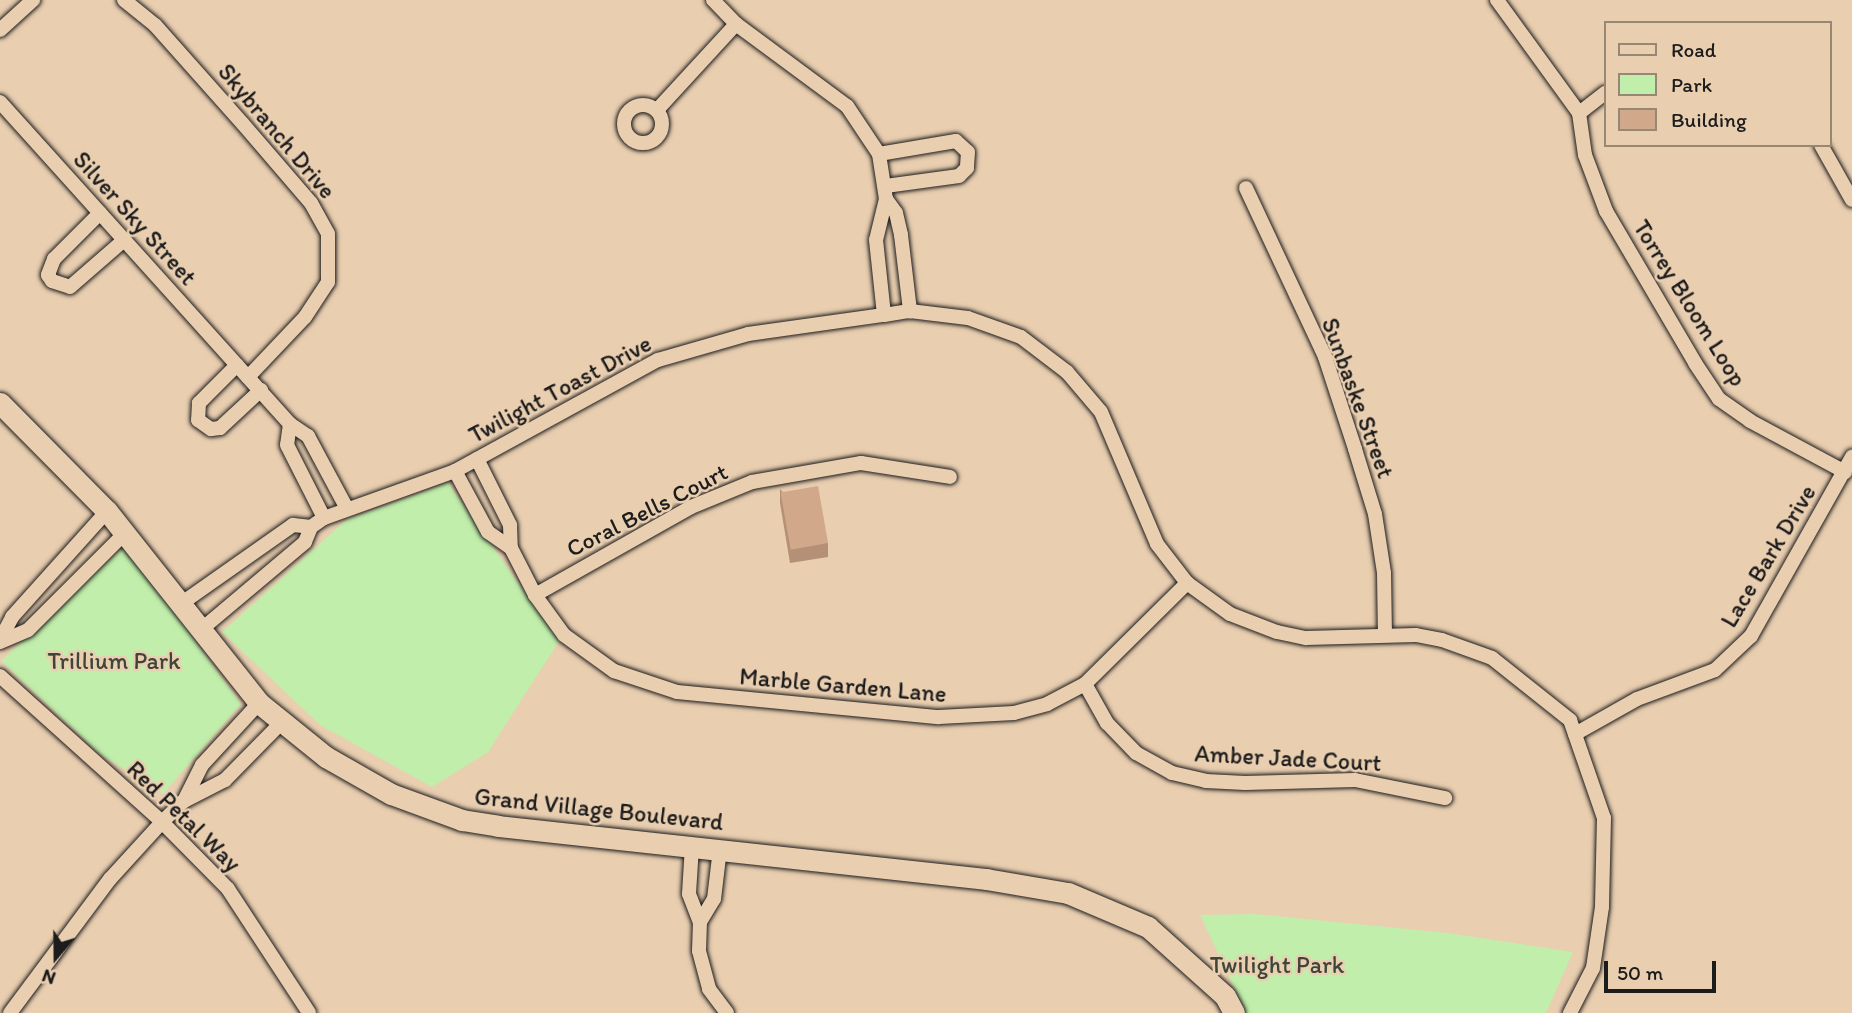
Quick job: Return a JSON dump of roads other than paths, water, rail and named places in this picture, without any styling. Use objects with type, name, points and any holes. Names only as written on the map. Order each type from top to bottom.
[{"type":"street","points":[[0,30],[33,0]]},
{"type":"street","name":"Skybranch Drive","points":[[124,0],[147,17],[243,124],[310,203],[328,234],[328,282],[305,317],[248,377]]},
{"type":"street","points":[[713,0],[736,24],[847,106],[879,154],[886,193],[896,213],[901,235],[910,312]]},
{"type":"street","points":[[1497,0],[1579,113],[1604,94]]},
{"type":"street","points":[[657,110],[736,24]]},
{"type":"street","name":"Silver Sky Street","points":[[0,102],[290,424],[308,436],[346,507]]},
{"type":"street","name":"Torrey Bloom Loop","points":[[1579,113],[1585,155],[1606,211],[1719,399],[1799,451],[1845,472]]},
{"type":"street","points":[[879,154],[956,141],[968,152],[967,168],[959,177],[886,193]]},
{"type":"street","points":[[1822,147],[1852,200]]},
{"type":"street","name":"Sunbaske Street","points":[[1245,188],[1325,357],[1355,449],[1375,514],[1382,561],[1385,635]]},
{"type":"street","points":[[884,314],[876,240],[886,193]]},
{"type":"street","points":[[100,213],[54,259],[48,275],[52,281],[69,287],[124,240]]},
{"type":"street","name":"Twilight Toast Drive","points":[[203,628],[305,542],[311,527],[324,518],[346,507],[455,471],[658,360],[748,334],[884,314],[910,312],[993,325],[1021,337],[1067,372],[1101,412],[1146,525],[1187,583],[1230,614],[1277,632],[1338,639],[1385,635],[1442,640],[1492,658],[1561,711],[1575,734],[1604,818],[1602,907],[1593,968],[1570,1013]]},
{"type":"street","points":[[237,365],[199,403],[198,421],[211,429],[220,428],[261,390]]},
{"type":"street","name":"Grand Village Boulevard","points":[[0,403],[107,511],[203,628],[259,703],[280,724],[380,788],[463,821],[986,879],[1068,893],[1148,927],[1225,996],[1234,1013]]},
{"type":"street","points":[[290,424],[287,445],[324,518]]},
{"type":"street","points":[[1845,472],[1852,457]]},
{"type":"street","name":"Marble Garden Lane","points":[[477,459],[510,525],[511,548],[535,595],[564,635],[585,652],[645,685],[677,692],[980,718],[1047,704],[1085,684],[1187,583]]},
{"type":"street","name":"Coral Bells Court","points":[[535,595],[691,508],[752,482],[861,463],[950,477]]},
{"type":"street","name":"Marble Garden Lane","points":[[455,471],[488,532],[511,548]]},
{"type":"street","name":"Lace Bark Drive","points":[[1575,734],[1637,699],[1715,670],[1751,636],[1845,472]]},
{"type":"street","points":[[0,641],[12,617],[107,511]]},
{"type":"street","name":"Twilight Toast Drive","points":[[182,603],[293,525],[311,527]]},
{"type":"street","points":[[0,641],[28,630],[125,533]]},
{"type":"street","name":"Red Petal Way","points":[[0,676],[162,822],[228,888],[309,1013]]},
{"type":"street","name":"Amber Jade Court","points":[[1085,684],[1107,723],[1136,753],[1172,773],[1232,782],[1355,780],[1446,798]]},
{"type":"street","points":[[184,801],[202,765],[259,703]]},
{"type":"street","points":[[10,1013],[94,900],[162,822],[184,801],[225,779],[280,724]]},
{"type":"street","points":[[692,846],[689,894],[700,922],[699,951],[709,989],[727,1013]]},
{"type":"street","points":[[700,922],[714,899],[720,849]]},
{"type":"park label","name":"Trillium Park","points":[[114,661]]},
{"type":"park label","name":"Twilight Park","points":[[1277,965]]}]
